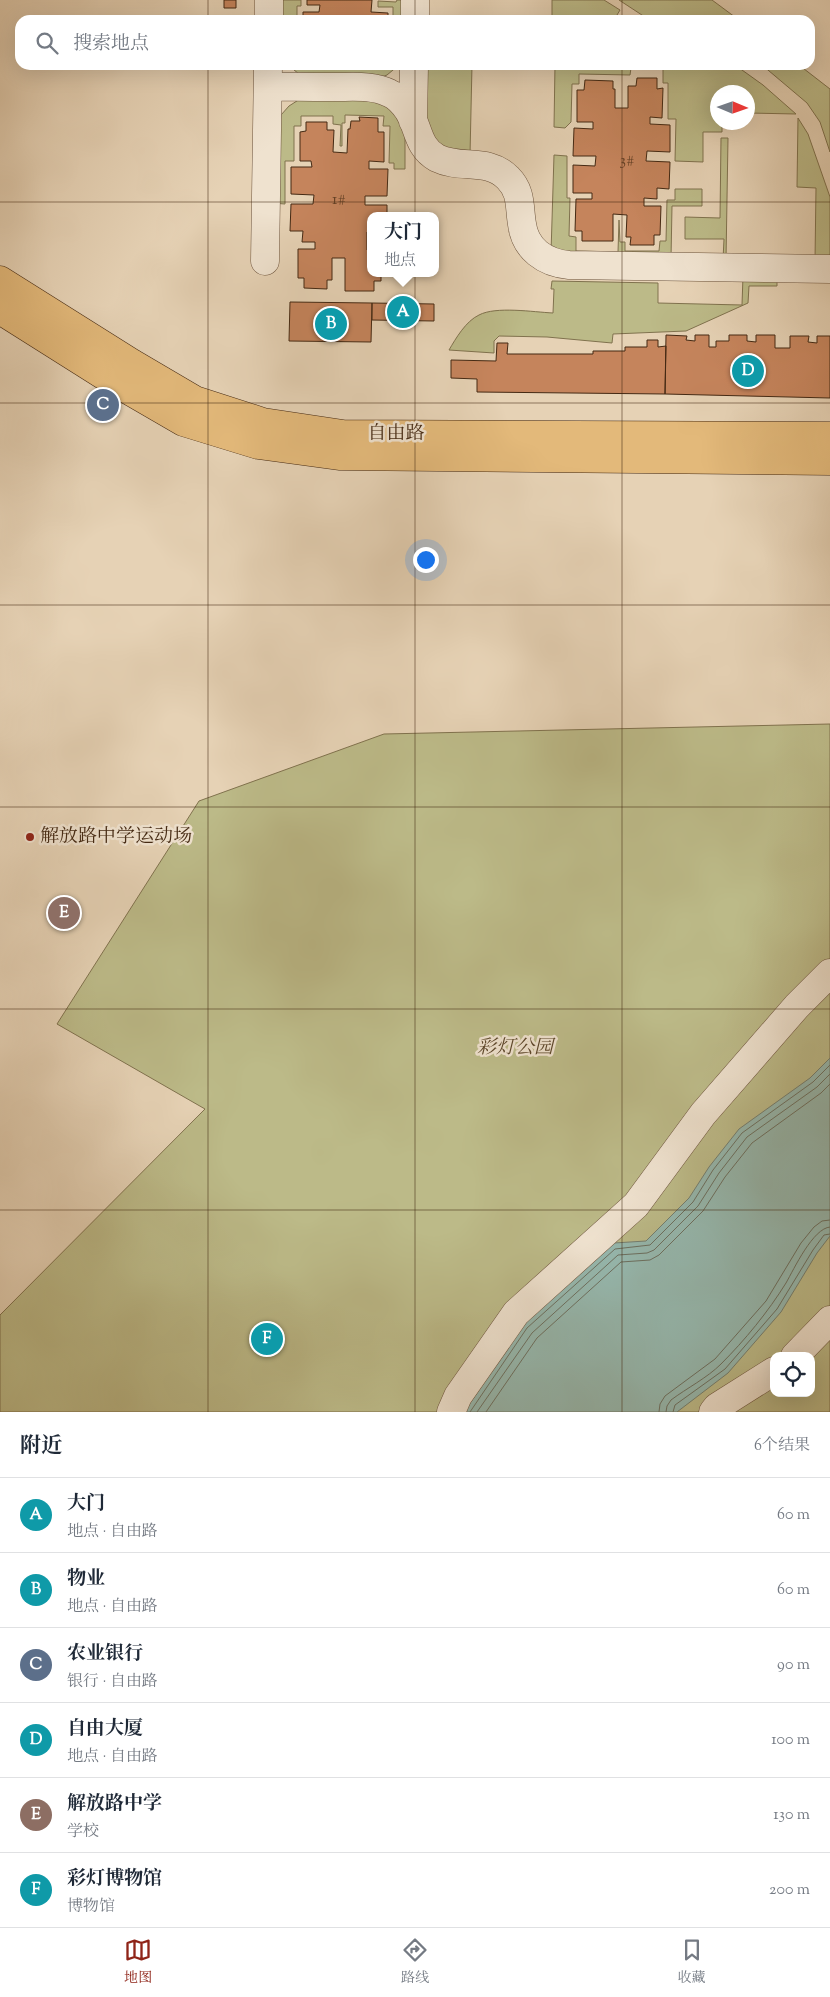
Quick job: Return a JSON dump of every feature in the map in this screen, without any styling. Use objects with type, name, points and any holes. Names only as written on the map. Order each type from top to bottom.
[{"type":"main road","name":"自由路","points":[[0,280],[132,364],[195,400],[263,422],[343,434],[830,436]]},
{"type":"main road","name":"自由路","points":[[0,310],[114,382],[182,422],[258,445],[339,456],[830,461]]},
{"type":"street","points":[[269,0],[269,15]]},
{"type":"street","points":[[415,0],[415,15]]},
{"type":"street","points":[[370,88],[391,82],[403,70]]},
{"type":"street","points":[[413,121],[414,70]]},
{"type":"street","points":[[265,261],[268,76],[370,88],[388,92],[396,97],[407,109],[421,142],[438,158],[456,163],[487,166],[499,170],[509,179],[519,195],[523,230],[529,244],[540,257],[554,263],[569,265],[830,270]]},
{"type":"street","points":[[451,1412],[458,1396],[516,1313],[636,1205],[703,1114],[797,1006],[830,973]]},
{"type":"street","points":[[799,1352],[830,1320]]},
{"type":"street","points":[[713,1412],[717,1407],[770,1374]]},
{"type":"green space","points":[[275,0],[301,0],[301,6],[297,6],[297,15],[275,15]]},
{"type":"green space","points":[[397,0],[407,0],[407,15],[393,15],[393,7],[378,7],[378,1],[396,2]]},
{"type":"green space","points":[[552,0],[604,0],[620,10],[617,15],[552,15]]},
{"type":"green space","points":[[619,0],[712,0],[732,15],[642,15]]},
{"type":"green space","points":[[294,70],[393,70],[377,79],[299,74]]},
{"type":"green space","points":[[422,70],[472,70],[470,155],[440,150],[421,115]]},
{"type":"green space","points":[[555,70],[631,70],[630,75],[579,74],[579,84],[572,84],[571,122],[565,128],[554,127]]},
{"type":"green space","points":[[663,70],[742,70],[763,85],[796,114],[755,113],[755,85],[710,85],[710,130],[722,130],[722,132],[703,132],[703,162],[675,161],[676,119],[668,119],[668,83],[663,83]]},
{"type":"green space","points":[[768,70],[805,70],[830,89],[830,152],[820,122],[807,103]]},
{"type":"green space","points":[[377,97],[405,123],[405,169],[394,169],[394,163],[389,163],[390,126],[383,126],[384,116],[345,115],[345,123],[342,123],[342,146],[340,146],[341,125],[333,124],[333,116],[301,116],[301,126],[294,126],[294,161],[285,161],[285,204],[272,203],[281,115],[289,106],[300,99]]},
{"type":"green space","points":[[798,118],[808,134],[830,197],[830,262],[815,261],[816,188],[797,187]]},
{"type":"green space","points":[[721,138],[728,138],[726,260],[723,260],[724,239],[685,239],[685,217],[720,218]]},
{"type":"green space","points":[[554,155],[567,156],[567,198],[570,198],[569,236],[576,237],[576,251],[618,252],[619,220],[620,242],[625,242],[625,251],[659,251],[660,241],[666,241],[667,200],[675,200],[675,189],[702,189],[702,206],[672,206],[671,259],[551,253]]},
{"type":"green space","points":[[743,276],[777,276],[777,286],[749,286],[748,303],[686,331],[613,334],[612,343],[547,337],[499,336],[494,341],[494,353],[449,350],[470,321],[486,312],[515,310],[553,313],[554,289],[551,289],[552,281],[658,283],[658,303],[742,305]]},
{"type":"green space","name":"彩灯公园","points":[[830,724],[830,1412],[0,1412],[0,1315],[205,1109],[57,1024],[199,801],[384,734]]},
{"type":"water","points":[[830,1058],[830,1236],[817,1253],[781,1312],[728,1373],[677,1412],[464,1412],[523,1325],[614,1243],[646,1241],[689,1198],[709,1167],[739,1129],[810,1078]]},
{"type":"building","points":[[224,0],[236,0],[236,8],[224,8]]},
{"type":"building","points":[[307,0],[372,0],[371,12],[388,13],[388,15],[303,15],[303,12],[319,12],[320,5],[307,5]]},
{"type":"building","points":[[637,78],[657,78],[657,89],[663,88],[662,118],[650,117],[650,124],[670,125],[670,152],[647,151],[646,161],[670,162],[669,189],[657,188],[657,199],[644,198],[644,206],[661,206],[660,235],[654,235],[654,245],[630,245],[631,237],[626,237],[627,215],[613,214],[613,241],[582,241],[582,231],[575,231],[576,199],[592,199],[592,193],[573,193],[573,165],[595,166],[596,156],[573,156],[574,128],[593,129],[593,122],[577,122],[577,90],[584,90],[585,80],[613,81],[615,108],[628,108],[628,86],[636,86]]},
{"type":"building","points":[[359,117],[378,118],[378,132],[384,132],[384,162],[369,161],[369,169],[388,169],[387,196],[365,196],[365,205],[387,205],[387,212],[367,212],[367,277],[381,277],[381,281],[374,281],[374,291],[345,291],[345,258],[332,258],[332,280],[327,280],[327,289],[304,288],[304,278],[298,278],[298,249],[315,249],[315,242],[302,242],[303,231],[290,231],[291,204],[313,204],[314,195],[291,194],[291,167],[312,167],[311,161],[300,161],[300,132],[306,131],[306,122],[327,122],[327,130],[334,130],[333,152],[347,153],[348,129],[350,129],[351,121],[360,121]]},
{"type":"building","points":[[290,302],[372,303],[371,342],[289,341]]},
{"type":"building","points":[[372,303],[434,304],[434,321],[372,320]]},
{"type":"building","points":[[666,335],[687,336],[686,340],[695,341],[695,335],[709,335],[709,347],[716,347],[716,341],[729,341],[729,335],[747,335],[747,341],[756,342],[756,335],[775,335],[775,348],[790,348],[790,336],[809,336],[808,342],[817,343],[817,336],[830,336],[830,398],[665,394]]},
{"type":"building","points":[[647,340],[658,340],[658,347],[666,346],[665,394],[477,392],[477,379],[451,378],[451,360],[496,361],[497,343],[508,343],[507,354],[593,354],[593,351],[625,351],[625,347],[647,347]]},
{"type":"place","name":"大门","points":[[403,312]]},
{"type":"place","name":"物业","points":[[331,324]]},
{"type":"place","name":"自由大厦","points":[[748,371]]},
{"type":"place","name":"农业银行","points":[[103,405]]},
{"type":"place","name":"解放路中学运动场","points":[[30,837]]},
{"type":"place","name":"解放路中学","points":[[64,913]]},
{"type":"place","name":"彩灯博物馆","points":[[267,1339]]}]
